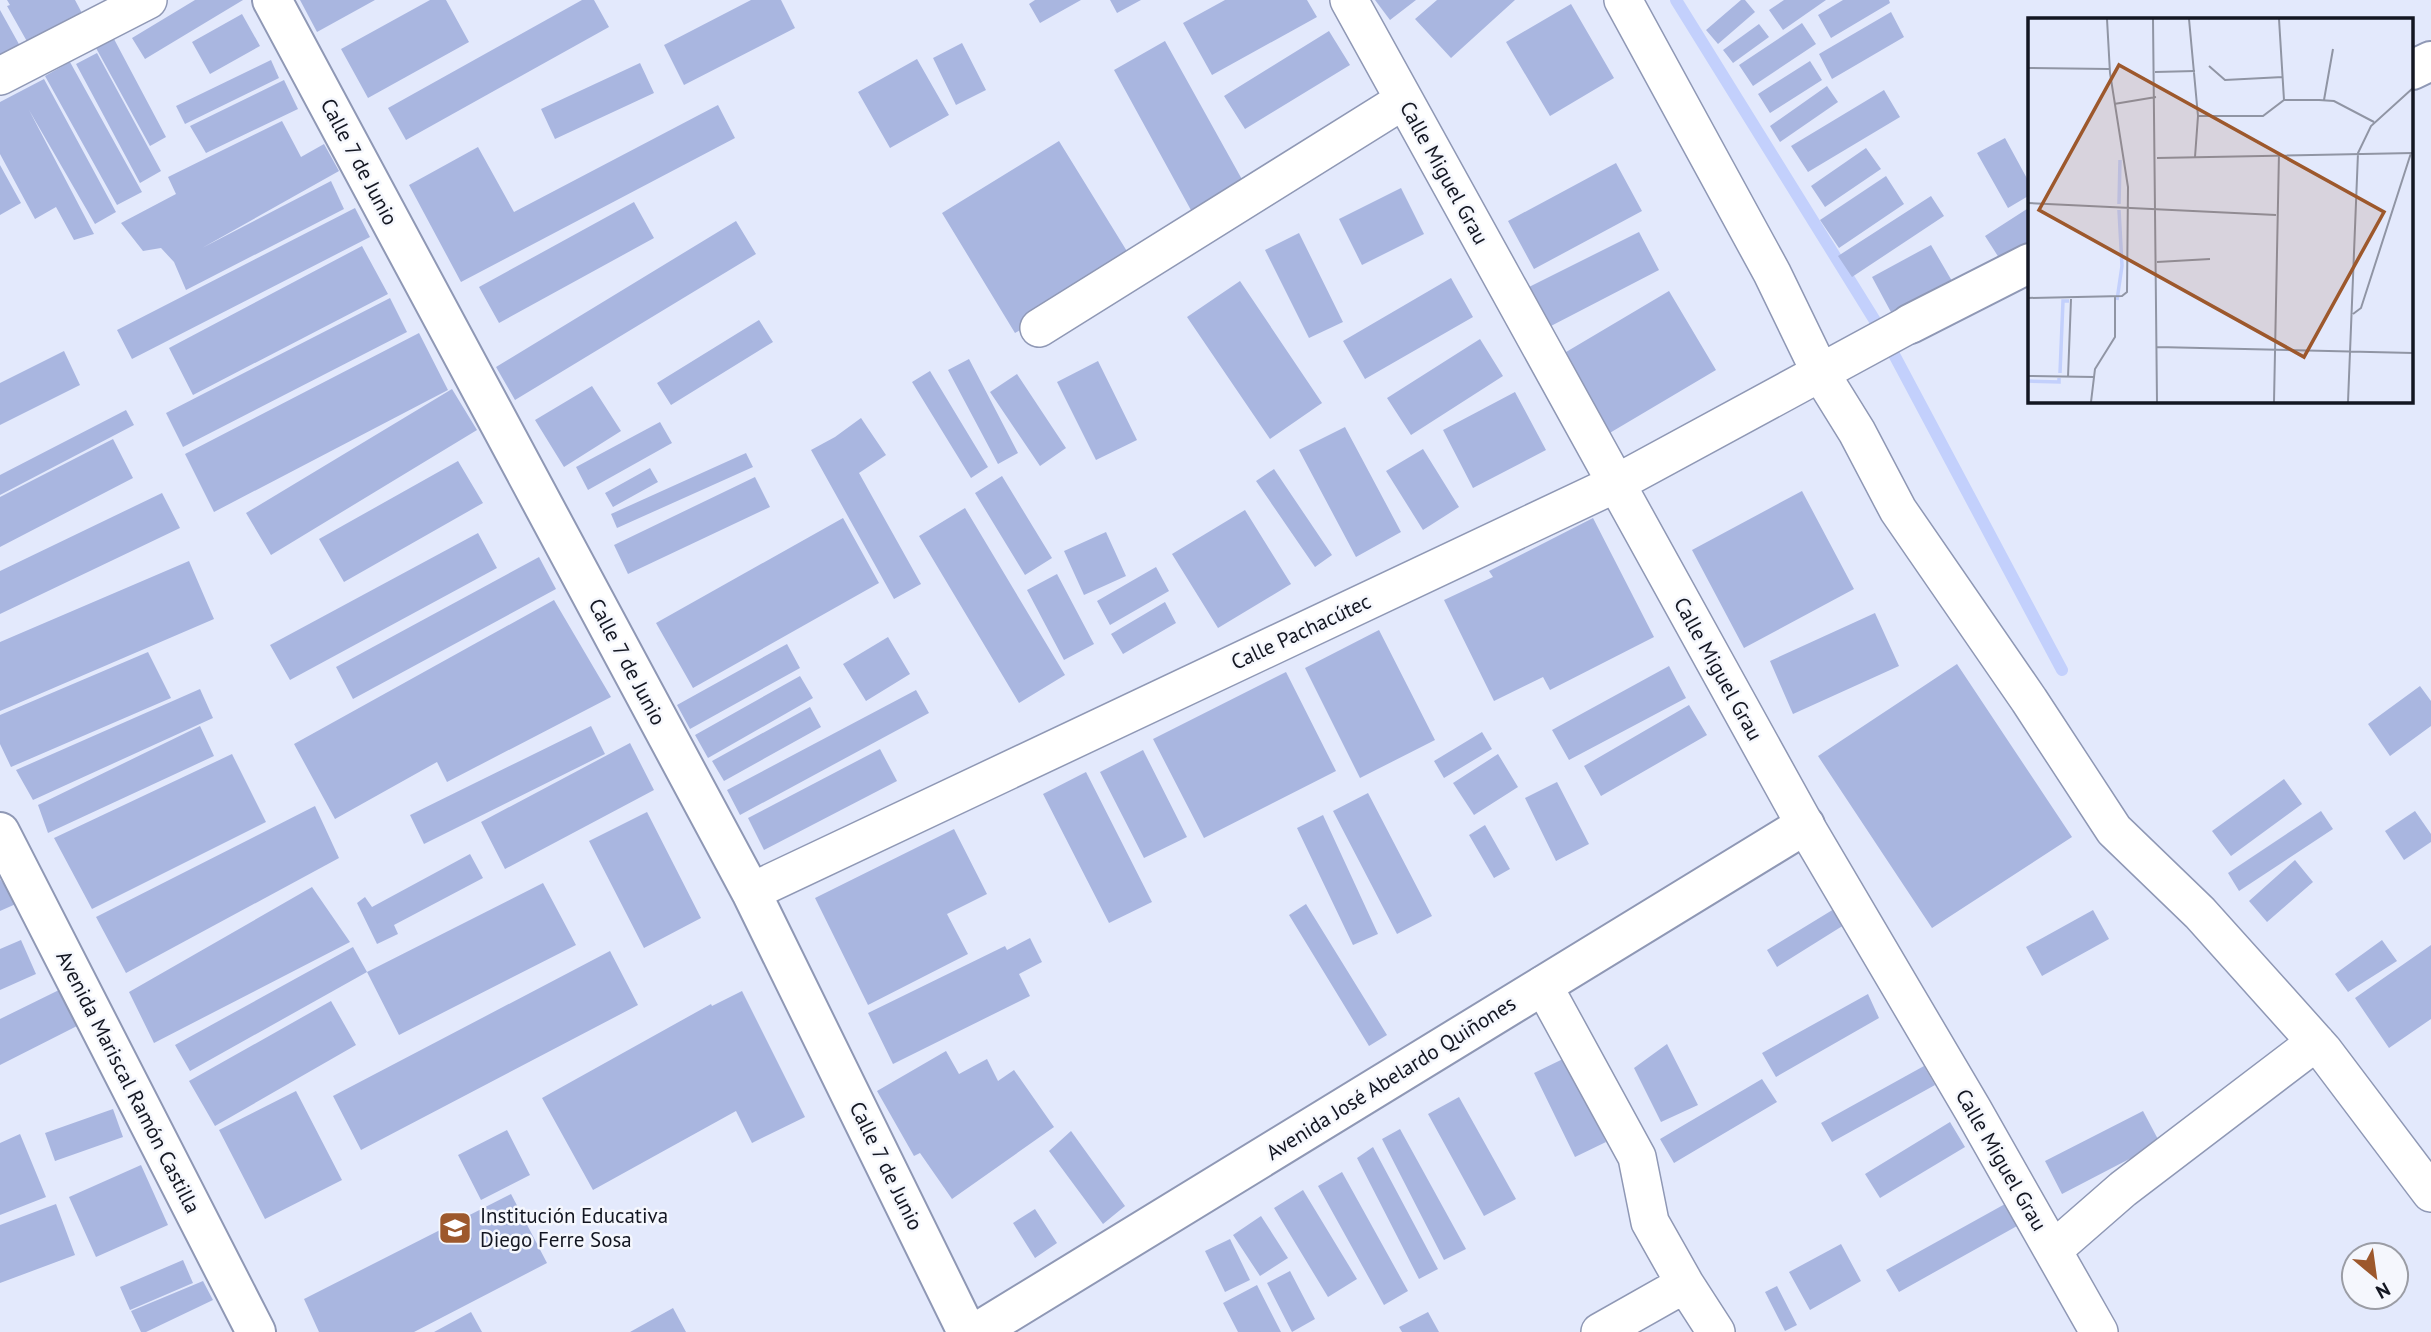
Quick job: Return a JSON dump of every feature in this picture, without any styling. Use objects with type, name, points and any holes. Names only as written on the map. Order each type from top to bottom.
[{"type":"street","points":[[0,76],[148,0]]},
{"type":"street","name":"Calle 7 de Junio","points":[[272,0],[751,892],[967,1332]]},
{"type":"street","name":"Calle Miguel Grau","points":[[1349,0],[1805,825],[1973,1110],[2099,1332]]},
{"type":"street","points":[[1623,0],[1772,273],[1833,368],[1857,432],[1898,510],[2114,830],[2200,913],[2316,1042],[2431,1193]]},
{"type":"street","points":[[2414,69],[2431,61]]},
{"type":"street","points":[[1039,328],[1404,100]]},
{"type":"street","points":[[1910,324],[2028,264]]},
{"type":"street","name":"Calle Pachacútec","points":[[751,892],[1615,484],[1910,324]]},
{"type":"street","name":"Avenida José Abelardo Quiñones","points":[[977,1332],[1805,825]]},
{"type":"street","name":"Avenida Mariscal Ramón Castilla","points":[[0,832],[256,1332]]},
{"type":"street","points":[[1543,985],[1637,1157],[1650,1222],[1716,1332]]},
{"type":"street","points":[[2053,1250],[2123,1189],[2316,1042]]},
{"type":"street","points":[[1600,1332],[1685,1284]]},
{"type":"building","points":[[7,0],[75,0],[83,15],[29,45],[7,6],[10,5]]},
{"type":"building","points":[[195,0],[243,0],[145,59],[132,38]]},
{"type":"building","points":[[300,0],[375,0],[317,32]]},
{"type":"building","points":[[430,0],[446,0],[469,42],[368,98],[341,49]]},
{"type":"building","points":[[582,0],[594,0],[609,27],[406,140],[388,108]]},
{"type":"building","points":[[751,0],[781,0],[795,28],[684,85],[664,45]]},
{"type":"building","points":[[1035,0],[1081,0],[1040,23],[1029,4]]},
{"type":"building","points":[[1110,0],[1141,0],[1117,13]]},
{"type":"building","points":[[1225,0],[1307,0],[1317,17],[1212,75],[1183,23]]},
{"type":"building","points":[[1375,0],[1416,0],[1390,20]]},
{"type":"building","points":[[1437,0],[1515,0],[1451,58],[1415,19]]},
{"type":"building","points":[[1741,0],[1745,0],[1755,12],[1718,44],[1706,30]]},
{"type":"building","points":[[1784,0],[1826,0],[1783,30],[1769,10]]},
{"type":"building","points":[[1843,0],[1889,0],[1890,3],[1831,38],[1818,15]]},
{"type":"building","points":[[1571,4],[1614,78],[1550,116],[1506,42]]},
{"type":"building","points":[[0,10],[20,46],[0,57]]},
{"type":"building","points":[[1891,12],[1904,37],[1832,79],[1819,54]]},
{"type":"building","points":[[242,14],[260,46],[210,74],[192,42]]},
{"type":"building","points":[[1802,23],[1816,44],[1753,86],[1739,65]]},
{"type":"building","points":[[1759,24],[1769,37],[1733,63],[1723,50]]},
{"type":"building","points":[[1329,31],[1350,65],[1245,129],[1224,96]]},
{"type":"building","points":[[114,39],[166,137],[150,146],[96,48]]},
{"type":"building","points":[[1165,41],[1244,183],[1192,212],[1114,70]]},
{"type":"building","points":[[962,43],[986,90],[956,105],[933,58]]},
{"type":"building","points":[[97,53],[161,171],[140,183],[76,64]]},
{"type":"building","points":[[917,59],[949,115],[890,148],[858,92]]},
{"type":"building","points":[[271,60],[279,78],[185,124],[176,106]]},
{"type":"building","points":[[1810,61],[1822,80],[1770,113],[1758,94]]},
{"type":"building","points":[[70,62],[142,192],[117,205],[45,76]]},
{"type":"building","points":[[640,63],[654,93],[555,139],[541,109]]},
{"type":"building","points":[[44,79],[116,212],[95,224],[29,110],[94,234],[74,240],[56,207],[35,219],[0,154],[0,102]]},
{"type":"building","points":[[284,80],[298,109],[206,153],[190,126]]},
{"type":"building","points":[[1827,86],[1838,102],[1780,142],[1770,126]]},
{"type":"building","points":[[1884,90],[1900,117],[1808,172],[1791,146]]},
{"type":"building","points":[[718,105],[735,138],[461,282],[409,185],[478,147],[514,212]]},
{"type":"building","points":[[282,121],[301,157],[324,144],[339,171],[202,248],[331,181],[344,209],[186,290],[174,262],[161,248],[143,251],[121,223],[176,194],[168,177]]},
{"type":"building","points":[[2005,138],[2028,180],[2028,196],[2008,208],[1977,153]]},
{"type":"building","points":[[1059,141],[1133,261],[1015,333],[942,213]]},
{"type":"building","points":[[1866,148],[1881,169],[1825,207],[1811,186]]},
{"type":"building","points":[[1616,163],[1642,211],[1534,269],[1508,221]]},
{"type":"building","points":[[0,165],[21,203],[0,215]]},
{"type":"building","points":[[1886,176],[1904,204],[1839,248],[1820,220]]},
{"type":"building","points":[[1401,188],[1424,234],[1362,265],[1339,219]]},
{"type":"building","points":[[1931,196],[1944,216],[1852,277],[1838,256]]},
{"type":"building","points":[[634,202],[654,238],[499,323],[479,287]]},
{"type":"building","points":[[355,208],[370,237],[132,359],[117,330]]},
{"type":"building","points":[[2028,208],[2028,247],[2003,264],[1985,236]]},
{"type":"building","points":[[736,221],[756,254],[515,400],[496,367]]},
{"type":"building","points":[[1639,232],[1659,270],[1549,327],[1529,287]]},
{"type":"building","points":[[1299,233],[1343,322],[1309,338],[1265,250]]},
{"type":"building","points":[[1931,245],[1952,281],[1892,314],[1872,277]]},
{"type":"building","points":[[362,246],[388,294],[193,395],[169,348]]},
{"type":"building","points":[[1451,278],[1473,317],[1365,379],[1343,341]]},
{"type":"building","points":[[1240,281],[1322,403],[1270,439],[1187,317]]},
{"type":"building","points":[[1669,291],[1716,370],[1608,434],[1561,355]]},
{"type":"building","points":[[390,298],[407,332],[183,447],[166,413]]},
{"type":"building","points":[[759,320],[773,342],[671,405],[657,383]]},
{"type":"building","points":[[419,333],[448,390],[214,512],[185,454]]},
{"type":"building","points":[[1480,339],[1503,376],[1411,435],[1387,398]]},
{"type":"building","points":[[64,351],[80,385],[0,425],[0,383]]},
{"type":"building","points":[[969,359],[1018,453],[998,464],[948,370]]},
{"type":"building","points":[[1098,361],[1137,440],[1096,460],[1057,382]]},
{"type":"building","points":[[930,371],[988,467],[971,478],[912,382]]},
{"type":"building","points":[[1017,374],[1066,448],[1040,466],[990,392]]},
{"type":"building","points":[[592,386],[621,431],[564,467],[535,420]]},
{"type":"building","points":[[452,389],[477,430],[271,555],[246,513]]},
{"type":"building","points":[[1515,392],[1546,450],[1473,488],[1443,430]]},
{"type":"building","points":[[126,410],[134,425],[0,495],[0,475]]},
{"type":"building","points":[[861,418],[886,455],[859,473],[921,584],[894,599],[811,450]]},
{"type":"building","points":[[660,422],[672,443],[588,490],[576,467]]},
{"type":"building","points":[[1345,427],[1401,532],[1356,557],[1299,450]]},
{"type":"building","points":[[113,439],[133,478],[0,547],[0,497]]},
{"type":"building","points":[[1423,449],[1459,507],[1423,530],[1386,471]]},
{"type":"building","points":[[746,453],[753,467],[617,528],[611,514]]},
{"type":"building","points":[[458,461],[483,503],[344,582],[319,539]]},
{"type":"building","points":[[650,468],[658,482],[613,507],[605,493]]},
{"type":"building","points":[[1274,469],[1332,555],[1315,567],[1256,481]]},
{"type":"building","points":[[1002,476],[1052,558],[1025,575],[975,493]]},
{"type":"building","points":[[755,477],[770,507],[628,574],[614,545]]},
{"type":"building","points":[[1802,491],[1854,589],[1744,648],[1692,550]]},
{"type":"building","points":[[162,493],[180,528],[0,614],[0,571]]},
{"type":"building","points":[[965,508],[1065,675],[1019,703],[919,536]]},
{"type":"building","points":[[1245,510],[1291,584],[1218,628],[1172,554]]},
{"type":"building","points":[[843,518],[879,583],[693,688],[656,623]]},
{"type":"building","points":[[1593,518],[1654,637],[1550,690],[1543,677],[1494,701],[1444,600],[1493,577],[1489,571]]},
{"type":"building","points":[[1106,532],[1126,576],[1084,595],[1064,551]]},
{"type":"building","points":[[478,533],[497,568],[290,680],[270,645]]},
{"type":"building","points":[[539,557],[556,589],[353,699],[336,667]]},
{"type":"building","points":[[189,561],[214,619],[0,711],[0,642]]},
{"type":"building","points":[[1156,567],[1169,591],[1110,625],[1097,601]]},
{"type":"building","points":[[1057,574],[1094,644],[1064,660],[1027,590]]},
{"type":"building","points":[[554,600],[611,697],[447,782],[437,762],[335,819],[294,744]]},
{"type":"building","points":[[1165,602],[1176,623],[1123,654],[1111,634]]},
{"type":"building","points":[[1875,613],[1899,666],[1793,714],[1770,661]]},
{"type":"building","points":[[1379,630],[1435,740],[1360,778],[1305,668]]},
{"type":"building","points":[[888,637],[910,674],[866,701],[843,664]]},
{"type":"building","points":[[787,644],[800,668],[690,729],[677,705]]},
{"type":"building","points":[[148,652],[171,698],[11,767],[0,744],[0,715]]},
{"type":"building","points":[[1957,664],[2072,837],[1932,928],[1818,756]]},
{"type":"building","points":[[1669,666],[1686,698],[1569,760],[1552,730]]},
{"type":"building","points":[[1286,672],[1336,771],[1204,838],[1153,739]]},
{"type":"building","points":[[800,676],[813,698],[708,758],[695,735]]},
{"type":"building","points":[[2420,686],[2431,701],[2431,726],[2390,756],[2368,724]]},
{"type":"building","points":[[200,689],[213,718],[33,800],[16,770]]},
{"type":"building","points":[[916,690],[929,713],[740,815],[727,790]]},
{"type":"building","points":[[1689,705],[1707,735],[1601,796],[1584,766]]},
{"type":"building","points":[[810,707],[821,727],[724,781],[712,761]]},
{"type":"building","points":[[200,726],[214,756],[48,833],[38,805]]},
{"type":"building","points":[[591,726],[605,754],[424,844],[410,815]]},
{"type":"building","points":[[1482,732],[1492,749],[1444,778],[1434,761]]},
{"type":"building","points":[[630,743],[654,790],[505,869],[481,822]]},
{"type":"building","points":[[880,749],[897,781],[764,850],[748,818]]},
{"type":"building","points":[[1143,750],[1187,837],[1144,858],[1100,772]]},
{"type":"building","points":[[232,754],[266,822],[92,909],[54,838]]},
{"type":"building","points":[[1498,754],[1518,787],[1474,815],[1453,783]]},
{"type":"building","points":[[1086,772],[1152,902],[1109,923],[1043,794]]},
{"type":"building","points":[[2284,779],[2302,804],[2231,856],[2212,831]]},
{"type":"building","points":[[1557,782],[1589,844],[1556,861],[1525,798]]},
{"type":"building","points":[[1368,793],[1432,916],[1397,934],[1333,811]]},
{"type":"building","points":[[315,806],[339,858],[126,973],[96,917]]},
{"type":"building","points":[[2321,811],[2333,829],[2239,891],[2228,873]]},
{"type":"building","points":[[2415,811],[2431,834],[2431,842],[2404,860],[2385,831]]},
{"type":"building","points":[[647,812],[701,918],[644,948],[589,841]]},
{"type":"building","points":[[1323,815],[1378,934],[1353,945],[1297,828]]},
{"type":"building","points":[[1485,825],[1510,869],[1494,878],[1469,835]]},
{"type":"building","points":[[954,829],[987,894],[947,914],[968,954],[868,1005],[815,898]]},
{"type":"building","points":[[470,854],[483,878],[394,925],[398,934],[377,944],[357,903],[365,897],[372,907]]},
{"type":"building","points":[[2295,860],[2313,882],[2267,922],[2249,901]]},
{"type":"building","points":[[0,879],[18,903],[0,911]]},
{"type":"building","points":[[543,883],[576,945],[399,1035],[367,972]]},
{"type":"building","points":[[312,887],[350,942],[154,1043],[129,992]]},
{"type":"building","points":[[1306,904],[1387,1035],[1369,1046],[1289,915]]},
{"type":"building","points":[[1834,909],[1844,925],[1777,967],[1767,950]]},
{"type":"building","points":[[2093,910],[2109,939],[2042,976],[2026,947]]},
{"type":"building","points":[[1030,938],[1042,962],[1019,974],[1030,996],[893,1064],[868,1013],[1005,946],[1007,950]]},
{"type":"building","points":[[21,940],[36,974],[0,990],[0,949]]},
{"type":"building","points":[[2382,940],[2397,961],[2348,992],[2335,974]]},
{"type":"building","points":[[2431,945],[2431,1019],[2389,1048],[2355,998]]},
{"type":"building","points":[[353,947],[367,972],[190,1071],[175,1045]]},
{"type":"building","points":[[610,951],[638,1005],[361,1150],[333,1096]]},
{"type":"building","points":[[59,990],[77,1026],[0,1065],[0,1019]]},
{"type":"building","points":[[742,991],[805,1117],[752,1143],[736,1111],[593,1190],[542,1098],[711,1004],[712,1006]]},
{"type":"building","points":[[1868,994],[1879,1018],[1776,1077],[1762,1053]]},
{"type":"building","points":[[331,1001],[356,1045],[215,1126],[189,1081]]},
{"type":"building","points":[[1667,1044],[1698,1105],[1661,1122],[1634,1068]]},
{"type":"building","points":[[946,1051],[959,1074],[987,1059],[998,1081],[1014,1070],[1054,1127],[952,1199],[920,1153],[914,1156],[877,1091]]},
{"type":"building","points":[[1565,1058],[1606,1142],[1575,1157],[1534,1073]]},
{"type":"building","points":[[1924,1066],[1935,1085],[1832,1142],[1821,1123]]},
{"type":"building","points":[[1762,1079],[1777,1102],[1674,1163],[1660,1139]]},
{"type":"building","points":[[296,1091],[342,1180],[265,1219],[219,1130]]},
{"type":"building","points":[[1459,1097],[1516,1199],[1484,1216],[1428,1114]]},
{"type":"building","points":[[113,1109],[123,1137],[55,1161],[45,1133]]},
{"type":"building","points":[[2143,1111],[2160,1143],[2062,1194],[2045,1161]]},
{"type":"building","points":[[1950,1122],[1965,1147],[1880,1198],[1865,1174]]},
{"type":"building","points":[[1400,1129],[1466,1249],[1444,1260],[1382,1139]]},
{"type":"building","points":[[507,1130],[530,1175],[481,1200],[458,1155]]},
{"type":"building","points":[[1071,1131],[1125,1206],[1103,1224],[1049,1151]]},
{"type":"building","points":[[20,1134],[46,1197],[0,1215],[0,1143]]},
{"type":"building","points":[[1373,1147],[1438,1269],[1419,1279],[1357,1158]]},
{"type":"building","points":[[141,1165],[168,1225],[96,1257],[69,1197]]},
{"type":"building","points":[[1342,1172],[1408,1291],[1384,1305],[1318,1186]]},
{"type":"building","points":[[1303,1190],[1357,1279],[1328,1297],[1274,1208]]},
{"type":"building","points":[[511,1194],[547,1263],[414,1332],[319,1332],[304,1299]]},
{"type":"building","points":[[56,1204],[75,1255],[0,1283],[0,1225]]},
{"type":"building","points":[[2005,1204],[2017,1226],[1899,1292],[1886,1270]]},
{"type":"building","points":[[1035,1209],[1057,1243],[1035,1258],[1013,1223]]},
{"type":"building","points":[[1261,1216],[1288,1258],[1260,1276],[1233,1235]]},
{"type":"building","points":[[1230,1239],[1250,1280],[1225,1292],[1205,1251]]},
{"type":"building","points":[[1841,1244],[1861,1281],[1810,1310],[1789,1272]]},
{"type":"building","points":[[183,1260],[193,1283],[130,1310],[120,1287]]},
{"type":"building","points":[[1290,1271],[1315,1319],[1292,1332],[1267,1283]]},
{"type":"building","points":[[203,1281],[213,1300],[141,1332],[131,1311]]},
{"type":"building","points":[[1257,1285],[1281,1332],[1238,1332],[1223,1303]]},
{"type":"building","points":[[1777,1286],[1797,1325],[1785,1331],[1765,1292]]},
{"type":"building","points":[[673,1308],[686,1332],[630,1332]]},
{"type":"building","points":[[471,1312],[482,1332],[434,1332]]},
{"type":"building","points":[[1428,1312],[1439,1332],[1402,1332],[1399,1327]]},
{"type":"waterway","points":[[1676,0],[1882,332],[2062,670]]},
{"type":"place","name":"Institución Educativa Diego Ferre Sosa","points":[[455,1228]]}]
